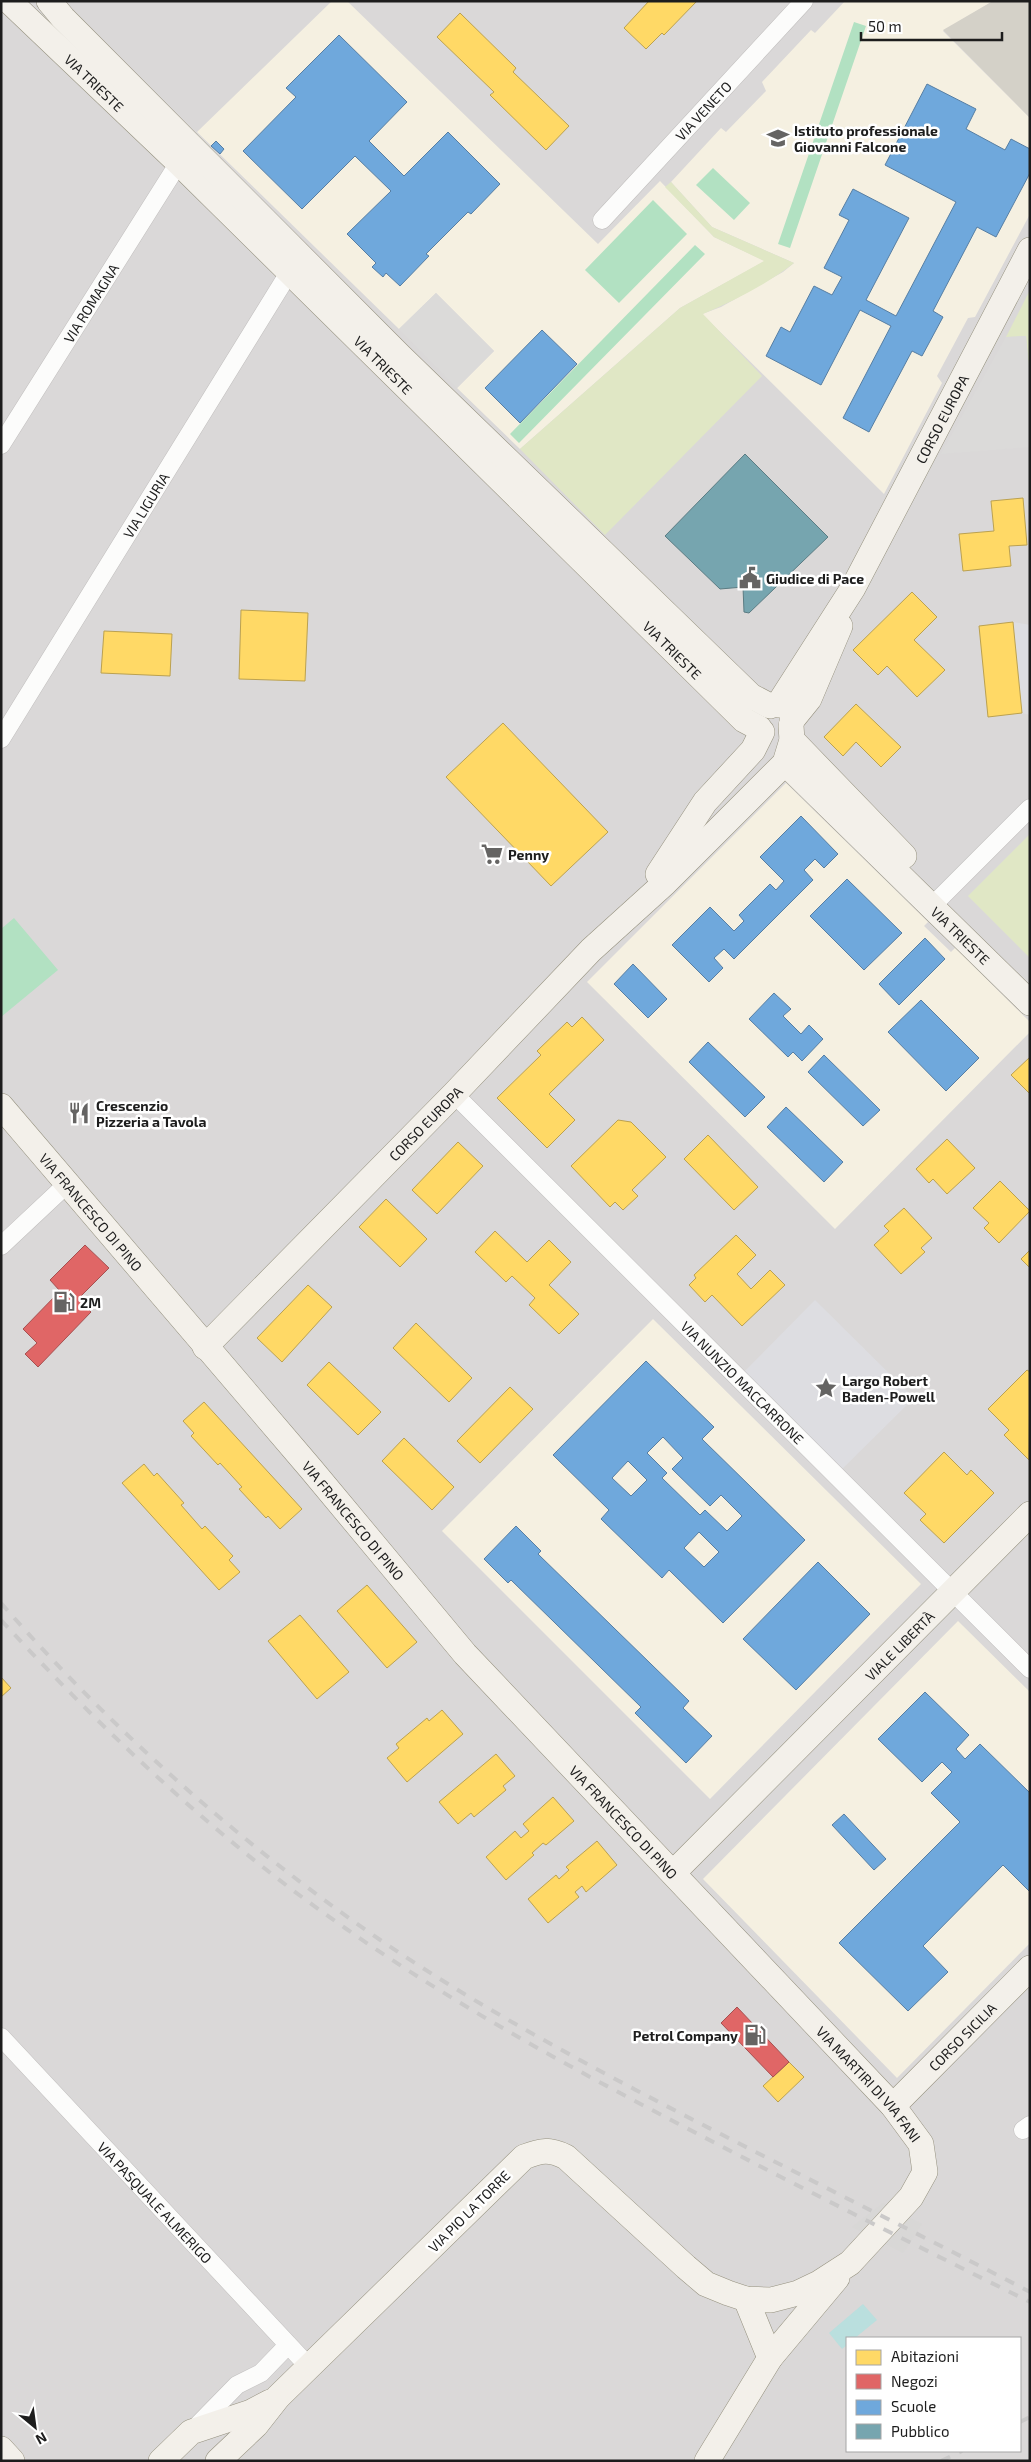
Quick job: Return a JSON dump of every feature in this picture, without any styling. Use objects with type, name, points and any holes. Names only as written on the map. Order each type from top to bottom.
[{"type":"street","name":"VIA TRIESTE","points":[[49,1],[184,154],[294,263],[751,696],[1030,1003]]},
{"type":"street","name":"VIA VENETO","points":[[602,220],[804,1]]},
{"type":"street","name":"VIA TRIESTE","points":[[8,5],[184,154]]},
{"type":"street","name":"VIA ROMAGNA","points":[[1,445],[184,154]]},
{"type":"street","name":"CORSO EUROPA","points":[[779,728],[809,700],[838,634],[853,588],[1030,250]]},
{"type":"street","name":"VIA LIGURIA","points":[[1,739],[294,263]]},
{"type":"street","points":[[616,926],[665,865],[705,802],[753,750],[779,728]]},
{"type":"street","points":[[616,926],[665,883],[756,792],[779,728]]},
{"type":"street","points":[[732,774],[745,790],[756,792]]},
{"type":"street","points":[[937,901],[1030,808]]},
{"type":"street","name":"VIA TRIESTE","points":[[937,901],[1030,982]]},
{"type":"street","name":"CORSO EUROPA","points":[[205,1346],[454,1094],[616,926]]},
{"type":"street","name":"VIA NUNZIO MACCARRONE","points":[[454,1094],[1030,1669]]},
{"type":"street","name":"VIA FRANCESCO DI PINO","points":[[1,1106],[311,1469],[465,1654],[719,1922]]},
{"type":"street","points":[[1,1246],[66,1184]]},
{"type":"street","name":"VIALE LIBERTÀ","points":[[673,1873],[1030,1514]]},
{"type":"street","name":"VIA MARTIRI DI VIA FANI","points":[[719,1922],[893,2106],[921,2144],[925,2172],[911,2197],[850,2263],[798,2293],[771,2300],[746,2299]]},
{"type":"street","name":"CORSO SICILIA","points":[[893,2106],[1030,1968]]},
{"type":"street","name":"VIA PASQUALE ALMERIGO","points":[[1,2037],[310,2368]]},
{"type":"street","name":"VIA PIO LA TORRE","points":[[218,2461],[256,2425],[278,2397],[310,2368],[524,2157],[537,2152],[552,2150],[566,2157],[706,2284],[746,2299]]},
{"type":"street","points":[[707,2461],[770,2358],[850,2263]]},
{"type":"street","points":[[746,2299],[770,2358]]},
{"type":"street","points":[[160,2461],[237,2385],[260,2373],[288,2345]]},
{"type":"street","points":[[191,2432],[251,2412],[278,2397]]},
{"type":"street","points":[[1,2450],[12,2461]]},
{"type":"shaded area","points":[[1,1],[1030,1],[1030,2461],[1,2461]]},
{"type":"shaded area","points":[[332,1],[347,1],[598,244],[660,181],[714,237],[765,261],[680,308],[520,449],[457,388],[494,351],[436,293],[399,329],[197,132]]},
{"type":"shaded area","points":[[845,1],[993,1],[943,31],[1030,118],[1030,214],[975,317],[968,318],[937,376],[942,383],[884,494],[702,314],[721,307],[783,272],[794,263],[712,227],[671,182],[721,128],[726,132],[766,91],[762,82],[811,30],[815,33]]},
{"type":"shaded area","points":[[993,1],[1030,1],[1030,118],[943,30]]},
{"type":"shaded area","points":[[436,293],[494,351],[457,388],[399,329]]},
{"type":"shaded area","points":[[1026,336],[1030,379],[1030,447],[941,454],[1006,337]]},
{"type":"shaded area","points":[[1013,622],[1030,625],[1030,715],[1022,713]]},
{"type":"shaded area","points":[[786,783],[928,922],[924,926],[951,952],[955,948],[1030,1022],[1030,1032],[835,1229],[587,982]]},
{"type":"shaded area","name":"Largo Robert Baden-Powell","points":[[815,1300],[914,1398],[836,1475],[738,1378]]},
{"type":"shaded area","points":[[653,1319],[921,1584],[710,1799],[442,1531]]},
{"type":"shaded area","points":[[958,1621],[1030,1692],[1030,1943],[897,2078],[703,1879]]},
{"type":"green space","points":[[854,22],[866,26],[790,248],[778,244]]},
{"type":"green space","points":[[713,168],[750,203],[734,220],[696,185]]},
{"type":"green space","points":[[671,182],[712,227],[794,263],[750,292],[703,314],[762,376],[605,535],[520,449],[680,308],[764,261],[714,237],[665,187]]},
{"type":"green space","points":[[653,200],[687,234],[619,303],[585,270]]},
{"type":"green space","points":[[695,245],[705,254],[519,443],[510,434]]},
{"type":"green space","points":[[1030,290],[1030,379],[1026,336],[1006,337]]},
{"type":"green space","points":[[1030,834],[1030,958],[968,896]]},
{"type":"green space","points":[[14,918],[58,970],[1,1017],[1,929]]},
{"type":"water","points":[[863,2304],[877,2320],[856,2337],[846,2337],[846,2346],[842,2349],[829,2333]]},
{"type":"pier","points":[[883,2203],[922,2224],[903,2253],[852,2227]]},
{"type":"building: Abitazioni","points":[[649,1],[697,1],[664,35],[662,33],[646,49],[624,28]]},
{"type":"building: Abitazioni","points":[[460,13],[516,68],[513,72],[569,126],[546,150],[490,95],[494,92],[437,37]]},
{"type":"building: Abitazioni","points":[[1023,498],[1027,545],[1009,546],[1011,566],[963,571],[959,534],[994,531],[991,501]]},
{"type":"building: Abitazioni","points":[[912,592],[937,617],[914,640],[945,670],[917,697],[887,666],[878,675],[853,650]]},
{"type":"building: Abitazioni","points":[[241,610],[308,613],[305,681],[239,679]]},
{"type":"building: Abitazioni","points":[[1013,622],[1022,713],[988,717],[979,626]]},
{"type":"building: Abitazioni","points":[[104,631],[172,634],[170,676],[101,673]]},
{"type":"building: Abitazioni","points":[[856,704],[901,747],[881,767],[856,742],[843,756],[824,737]]},
{"type":"building: Abitazioni","points":[[503,723],[608,832],[551,886],[446,777]]},
{"type":"building: Abitazioni","points":[[582,1017],[604,1040],[549,1094],[575,1120],[547,1148],[497,1098],[541,1055],[537,1051],[567,1022],[572,1027]]},
{"type":"building: Abitazioni","points":[[1030,1057],[1030,1094],[1011,1075]]},
{"type":"building: Abitazioni","points":[[618,1120],[631,1122],[666,1157],[632,1190],[638,1196],[623,1210],[615,1202],[610,1207],[571,1166]]},
{"type":"building: Abitazioni","points":[[708,1135],[758,1187],[734,1210],[684,1159]]},
{"type":"building: Abitazioni","points":[[947,1139],[975,1168],[947,1194],[933,1179],[929,1183],[916,1169]]},
{"type":"building: Abitazioni","points":[[458,1142],[483,1166],[437,1214],[412,1190]]},
{"type":"building: Abitazioni","points":[[1000,1181],[1030,1211],[999,1243],[984,1228],[989,1223],[973,1208]]},
{"type":"building: Abitazioni","points":[[386,1199],[427,1239],[400,1267],[359,1227]]},
{"type":"building: Abitazioni","points":[[904,1208],[932,1238],[921,1248],[925,1252],[901,1274],[874,1245],[889,1231],[884,1226]]},
{"type":"building: Abitazioni","points":[[495,1231],[527,1262],[549,1240],[571,1262],[549,1285],[579,1314],[559,1334],[529,1305],[535,1298],[512,1276],[506,1282],[475,1252]]},
{"type":"building: Abitazioni","points":[[736,1235],[756,1255],[737,1274],[751,1289],[770,1270],[785,1285],[742,1326],[712,1295],[705,1302],[689,1285],[696,1278],[694,1275]]},
{"type":"building: Abitazioni","points":[[1030,1250],[1030,1268],[1021,1259]]},
{"type":"building: Abitazioni","points":[[308,1285],[332,1307],[282,1362],[257,1338]]},
{"type":"building: Abitazioni","points":[[416,1323],[472,1378],[449,1402],[393,1348]]},
{"type":"building: Abitazioni","points":[[329,1362],[381,1412],[358,1435],[307,1385]]},
{"type":"building: Abitazioni","points":[[1027,1370],[1030,1372],[1029,1460],[1004,1435],[1009,1430],[988,1409]]},
{"type":"building: Abitazioni","points":[[510,1387],[533,1409],[480,1463],[457,1441]]},
{"type":"building: Abitazioni","points":[[204,1402],[302,1509],[280,1529],[268,1516],[266,1518],[239,1489],[242,1487],[191,1436],[194,1433],[183,1421]]},
{"type":"building: Abitazioni","points":[[404,1438],[454,1487],[432,1510],[382,1461]]},
{"type":"building: Abitazioni","points":[[944,1452],[967,1475],[971,1470],[994,1493],[944,1543],[920,1520],[926,1514],[904,1493]]},
{"type":"building: Abitazioni","points":[[144,1464],[154,1476],[157,1473],[184,1503],[181,1505],[202,1529],[205,1526],[233,1556],[229,1560],[240,1572],[219,1590],[122,1483]]},
{"type":"building: Abitazioni","points":[[367,1585],[417,1642],[387,1668],[337,1611]]},
{"type":"building: Abitazioni","points":[[300,1615],[349,1672],[317,1699],[268,1641]]},
{"type":"building: Abitazioni","points":[[1,1677],[11,1688],[1,1697]]},
{"type":"building: Abitazioni","points":[[442,1710],[463,1734],[407,1782],[387,1758],[399,1748],[396,1744],[427,1718],[429,1721]]},
{"type":"building: Abitazioni","points":[[496,1754],[515,1776],[503,1786],[506,1790],[474,1817],[471,1813],[458,1824],[439,1802]]},
{"type":"building: Abitazioni","points":[[553,1797],[574,1821],[546,1845],[543,1843],[532,1853],[534,1855],[506,1880],[486,1857],[515,1831],[521,1838],[529,1831],[523,1824]]},
{"type":"building: Abitazioni","points":[[597,1841],[617,1865],[586,1892],[582,1886],[575,1892],[579,1897],[548,1923],[528,1899],[556,1875],[559,1879],[569,1870],[566,1867]]},
{"type":"building: Abitazioni","points":[[789,2062],[804,2077],[778,2102],[763,2086]]},
{"type":"building: Negozi","points":[[85,1245],[109,1268],[78,1299],[91,1312],[38,1367],[25,1354],[37,1343],[23,1329],[60,1291],[50,1280]]},
{"type":"building: Negozi","points":[[737,2007],[789,2062],[773,2077],[721,2023]]},
{"type":"building: Scuole","points":[[339,35],[407,102],[369,141],[404,176],[448,132],[500,184],[471,214],[468,212],[426,254],[429,256],[400,286],[386,273],[383,277],[372,267],[376,263],[347,234],[391,191],[355,156],[302,209],[243,151],[296,97],[286,88]]},
{"type":"building: Scuole","points":[[927,84],[976,109],[966,129],[1005,150],[1011,139],[1030,149],[1030,173],[996,237],[977,227],[933,311],[943,317],[922,356],[912,351],[869,432],[843,418],[891,326],[860,310],[821,385],[766,356],[781,327],[790,332],[814,286],[832,295],[842,277],[824,268],[849,220],[839,215],[853,189],[909,218],[866,300],[896,316],[956,202],[885,165]]},
{"type":"building: Scuole","points":[[216,141],[224,149],[220,154],[211,146]]},
{"type":"building: Scuole","points":[[542,330],[577,364],[520,423],[485,388]]},
{"type":"building: Scuole","points":[[801,816],[838,854],[824,868],[815,859],[804,870],[813,880],[734,959],[724,949],[714,958],[723,968],[709,982],[672,945],[710,907],[734,931],[744,921],[739,915],[770,884],[776,890],[784,881],[760,857]]},
{"type":"building: Scuole","points":[[847,879],[902,933],[864,970],[810,916]]},
{"type":"building: Scuole","points":[[925,938],[945,959],[899,1005],[879,984]]},
{"type":"building: Scuole","points":[[633,964],[667,999],[648,1018],[614,984]]},
{"type":"building: Scuole","points":[[774,993],[791,1009],[783,1016],[801,1034],[809,1025],[823,1039],[802,1061],[793,1052],[788,1057],[749,1019]]},
{"type":"building: Scuole","points":[[921,1000],[979,1058],[946,1091],[888,1032]]},
{"type":"building: Scuole","points":[[708,1042],[765,1097],[745,1117],[689,1062]]},
{"type":"building: Scuole","points":[[824,1055],[880,1110],[863,1126],[808,1072]]},
{"type":"building: Scuole","points":[[786,1107],[843,1162],[824,1182],[767,1127]]},
{"type":"building: Scuole","points":[[646,1361],[714,1427],[702,1439],[805,1540],[723,1623],[669,1570],[662,1578],[601,1519],[609,1510],[553,1455]],"holes":[[[663,1437],[683,1458],[672,1469],[710,1506],[721,1495],[742,1516],[727,1531],[705,1510],[700,1515],[662,1478],[667,1473],[647,1453]],[[628,1461],[647,1480],[631,1496],[612,1478]],[[699,1532],[719,1552],[704,1567],[684,1548]]]},
{"type":"building: Scuole","points":[[516,1526],[541,1551],[538,1554],[689,1701],[683,1708],[712,1736],[686,1763],[635,1713],[641,1707],[511,1580],[508,1583],[484,1559]]},
{"type":"building: Scuole","points":[[818,1562],[870,1614],[796,1690],[743,1639]]},
{"type":"building: Scuole","points":[[925,1692],[969,1735],[956,1749],[965,1759],[980,1744],[1030,1793],[1030,1892],[1003,1865],[923,1946],[948,1972],[908,2011],[839,1943],[960,1822],[931,1793],[952,1772],[942,1762],[922,1782],[878,1739]]},
{"type":"building: Scuole","points":[[844,1814],[886,1859],[874,1870],[832,1825]]},
{"type":"building: Pubblico","points":[[745,454],[828,537],[749,613],[744,612],[743,587],[720,589],[665,536]]},
{"type":"railway","points":[[1,1603],[81,1689],[166,1771],[256,1847],[383,1942],[488,2008],[597,2069],[1030,2292]]},
{"type":"railway","points":[[1,1620],[122,1744],[208,1822],[298,1894],[384,1955],[465,2006],[589,2076],[762,2167],[1030,2302]]},
{"type":"railway","points":[[1021,2422],[1030,2417]]},
{"type":"railway","points":[[941,2461],[960,2452]]},
{"type":"place","name":"Istituto professionale Giovanni Falcone","points":[[778,138]]},
{"type":"place","name":"Giudice di Pace","points":[[750,578]]},
{"type":"place","name":"Penny","points":[[492,854]]},
{"type":"place","name":"Crescenzio Pizzeria a Tavola","points":[[79,1113]]},
{"type":"place","name":"2M","points":[[64,1302]]},
{"type":"place","name":"Largo Robert Baden-Powell","points":[[826,1388]]},
{"type":"place","name":"Petrol Company","points":[[755,2035]]}]
